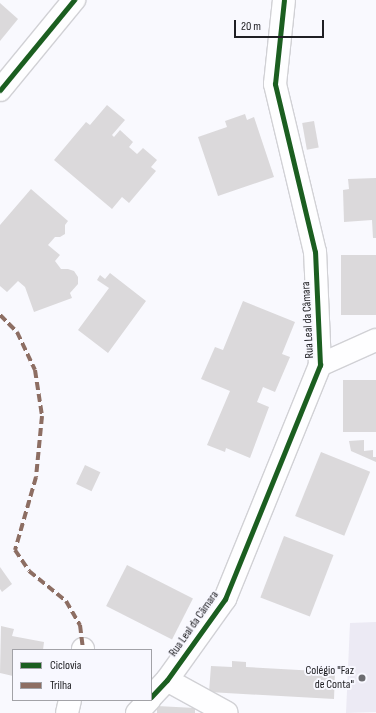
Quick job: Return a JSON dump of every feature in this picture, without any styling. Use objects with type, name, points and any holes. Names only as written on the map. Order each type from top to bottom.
[{"type":"street","points":[[0,90],[74,0]]},
{"type":"street","name":"Rua Leal da Câmara","points":[[152,697],[167,680],[225,598],[320,364],[315,252],[275,84],[284,0]]},
{"type":"street","points":[[320,364],[376,340]]},
{"type":"street","points":[[167,680],[227,713]]},
{"type":"street","points":[[67,713],[70,701]]},
{"type":"street","points":[[137,713],[148,701]]},
{"type":"shaded area","name":"Colégio \"Faz de Conta\"","points":[[376,622],[376,712],[346,713],[350,623]]},
{"type":"building","points":[[0,3],[18,19],[0,41]]},
{"type":"building","points":[[107,105],[125,120],[112,135],[114,137],[120,130],[133,142],[129,147],[137,154],[143,148],[157,160],[151,167],[156,171],[129,203],[122,197],[112,209],[54,160],[86,122],[90,125]]},
{"type":"building","points":[[245,114],[247,120],[254,117],[274,177],[218,196],[198,137],[227,127],[225,121]]},
{"type":"building","points":[[314,121],[319,148],[307,150],[302,123]]},
{"type":"building","points":[[376,178],[376,238],[373,238],[372,220],[344,222],[343,190],[349,189],[348,179]]},
{"type":"building","points":[[31,189],[68,221],[65,225],[65,234],[60,237],[55,237],[48,245],[60,255],[55,261],[61,269],[74,271],[78,277],[78,284],[70,293],[72,298],[34,312],[25,287],[18,281],[7,292],[0,286],[0,225]]},
{"type":"building","points":[[341,255],[376,255],[376,315],[341,315]]},
{"type":"building","points":[[110,273],[146,301],[108,353],[78,330],[109,288],[97,280],[100,275],[105,279]]},
{"type":"building","points":[[243,301],[295,322],[282,354],[290,357],[275,392],[263,387],[257,402],[269,407],[250,458],[226,448],[225,452],[207,445],[230,391],[201,379],[215,347],[223,350]]},
{"type":"building","points":[[343,380],[376,380],[376,432],[343,432]]},
{"type":"building","points":[[364,440],[364,451],[373,450],[373,457],[376,457],[376,462],[351,451],[349,441]]},
{"type":"building","points":[[321,452],[370,472],[344,536],[295,516]]},
{"type":"building","points":[[85,465],[100,472],[92,491],[76,484]]},
{"type":"building","points":[[284,536],[333,555],[310,617],[260,598]]},
{"type":"building","points":[[127,565],[193,599],[172,640],[106,606]]},
{"type":"building","points":[[0,567],[12,584],[2,592],[0,589]]},
{"type":"building","points":[[1,626],[14,629],[12,636],[44,642],[43,649],[12,649],[12,676],[0,673]]},
{"type":"building","points":[[232,661],[246,662],[246,667],[335,672],[334,699],[209,692],[211,666],[232,667]]},
{"type":"building","points":[[157,706],[195,708],[195,713],[157,713]]},
{"type":"marked path","points":[[0,315],[17,332],[35,370],[42,416],[36,477],[15,550],[29,571],[66,601],[80,625],[83,649]]},
{"type":"cycle path","points":[[0,90],[74,0]]},
{"type":"cycle path","points":[[152,696],[167,680],[225,599],[320,365],[315,252],[275,84],[284,0]]},
{"type":"place","name":"Colégio \"Faz de Conta\"","points":[[362,678]]}]
